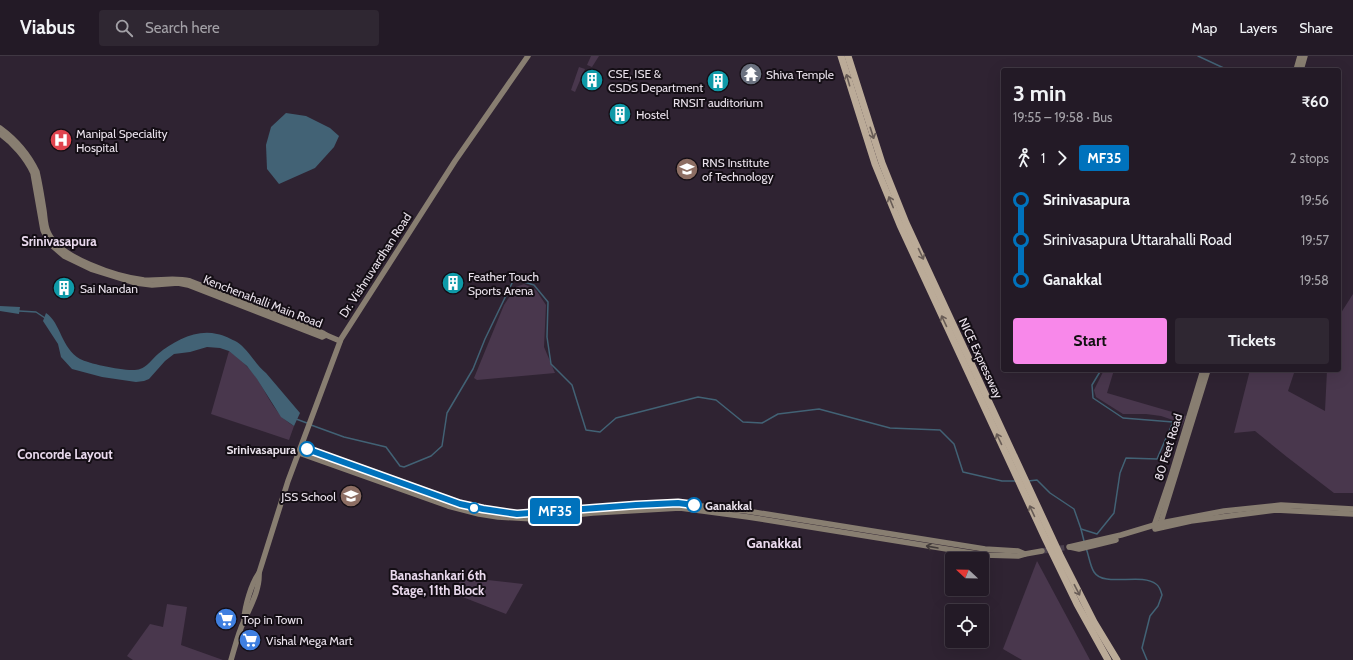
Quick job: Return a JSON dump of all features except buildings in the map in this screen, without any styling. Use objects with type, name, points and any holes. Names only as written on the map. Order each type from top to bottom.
[{"type":"highway","name":"NICE Expressway","points":[[841,56],[875,164],[900,225],[1018,473],[1028,486],[1094,622],[1117,660]]},
{"type":"highway","name":"NICE Expressway","points":[[848,56],[882,163],[906,223],[1018,473],[1020,485],[1077,604],[1108,660]]},
{"type":"main road","name":"Dr. Vishnuvardhan Road","points":[[231,660],[244,621],[246,606],[255,579],[259,573],[288,481],[340,341],[455,161],[528,56]]},
{"type":"main road","points":[[1297,68],[1300,56]]},
{"type":"main road","points":[[1302,68],[1305,56]]},
{"type":"main road","name":"Kenchenahalli Main Road","points":[[0,128],[10,136],[34,165],[39,181],[47,229],[53,240],[66,253],[96,266],[137,279],[152,280],[178,278],[190,281],[326,335]]},
{"type":"main road","name":"Kenchenahalli Main Road","points":[[0,134],[7,139],[30,167],[33,173],[41,226],[44,235],[52,246],[65,257],[91,269],[136,283],[152,285],[178,283],[188,285],[322,337],[326,335]]},
{"type":"main road","points":[[326,335],[340,341]]},
{"type":"main road","name":"80 Feet Road","points":[[1157,526],[1202,372]]},
{"type":"main road","name":"80 Feet Road","points":[[1157,526],[1207,372]]},
{"type":"main road","points":[[300,450],[448,506],[498,518],[534,519],[593,513],[680,508],[744,516],[984,555],[1018,556],[1042,552]]},
{"type":"main road","points":[[1078,547],[1157,526],[1224,511],[1276,506],[1353,509]]},
{"type":"main road","points":[[1157,526],[1276,510],[1353,514]]},
{"type":"shaded area","points":[[591,56],[599,56],[592,67],[587,65]]},
{"type":"shaded area","points":[[579,67],[585,69],[575,92],[571,90]]},
{"type":"shaded area","points":[[524,284],[536,290],[546,305],[544,347],[555,373],[477,380],[474,378],[504,305],[516,287]]},
{"type":"shaded area","points":[[1353,294],[1353,493],[1334,493],[1255,431],[1234,433],[1249,372],[1294,372],[1288,391],[1325,411],[1327,372],[1341,372],[1341,313]]},
{"type":"shaded area","points":[[229,351],[252,372],[277,411],[294,426],[289,440],[211,414]]},
{"type":"shaded area","points":[[1103,372],[1113,372],[1107,393],[1186,416],[1181,428],[1173,420],[1161,416],[1146,414],[1123,414],[1096,397],[1094,390]]},
{"type":"shaded area","points":[[1037,561],[1090,660],[1022,660],[1003,649]]},
{"type":"shaded area","points":[[461,577],[523,584],[506,614],[455,594]]},
{"type":"shaded area","points":[[167,604],[187,607],[181,645],[223,660],[133,660],[127,656],[150,624],[163,627]]},
{"type":"water","points":[[286,113],[306,116],[330,128],[339,136],[334,147],[315,168],[279,184],[267,169],[266,145],[271,127]]},
{"type":"water","points":[[0,306],[20,307],[19,314],[0,311]]},
{"type":"water","points":[[46,313],[55,323],[69,349],[80,359],[119,369],[135,370],[143,368],[158,354],[186,337],[201,333],[225,336],[237,342],[244,348],[300,413],[294,426],[281,417],[247,366],[229,351],[220,348],[207,347],[190,352],[174,354],[165,361],[149,379],[144,381],[136,382],[102,377],[72,369],[61,357],[58,344],[43,321]]},
{"type":"waterway","points":[[1198,56],[1224,68]]},
{"type":"waterway","points":[[311,425],[344,437],[386,447],[400,466],[404,467],[431,456],[442,446],[447,413],[473,369],[485,339],[514,279],[534,285],[548,302],[547,337],[551,364],[572,385],[586,430],[600,432],[616,418],[698,397],[716,400],[743,422],[762,423],[778,414],[819,409],[890,428],[940,430],[954,444],[963,472],[1002,481],[1016,481]]},
{"type":"waterway","points":[[19,311],[36,312],[45,318]]},
{"type":"waterway","points":[[1028,481],[1037,480],[1050,493],[1074,509],[1081,529],[1097,534],[1114,513],[1120,473],[1126,458],[1157,459],[1173,422],[1123,418],[1093,398],[1092,385],[1100,372]]},
{"type":"waterway","points":[[296,419],[307,423]]},
{"type":"waterway","points":[[1081,529],[1084,541]]},
{"type":"waterway","points":[[1086,548],[1093,570],[1099,577],[1114,580],[1141,579],[1156,584],[1160,589],[1162,595],[1158,606],[1150,616],[1142,648],[1147,660]]},
{"type":"tunnel","points":[[1042,551],[1069,547]]},
{"type":"bus line","name":"MF35","points":[[307,449],[460,504],[498,512],[517,514],[636,505],[678,503],[694,505]]},
{"type":"place","name":"Shiva Temple","points":[[751,74]]},
{"type":"place","name":"CSE, ISE & CSDS Department","points":[[592,80]]},
{"type":"place","name":"RNSIT auditorium","points":[[718,81]]},
{"type":"place","name":"Hostel","points":[[620,114]]},
{"type":"place","name":"Manipal Speciality Hospital","points":[[61,140]]},
{"type":"place","name":"RNS Institute of Technology","points":[[687,169]]},
{"type":"place","name":"Feather Touch Sports Arena","points":[[453,283]]},
{"type":"place","name":"Sai Nandan","points":[[64,288]]},
{"type":"place","name":"Srinivasapura","points":[[307,449]]},
{"type":"place","name":"JSS School","points":[[351,496]]},
{"type":"place","name":"Ganakkal","points":[[694,505]]},
{"type":"place","name":"Top in Town","points":[[226,619]]},
{"type":"place","name":"Vishal Mega Mart","points":[[250,640]]},
{"type":"district","name":"Srinivasapura","points":[[59,241]]},
{"type":"district","name":"Concorde Layout","points":[[65,454]]},
{"type":"district","name":"Ganakkal","points":[[774,543]]},
{"type":"district","name":"Banashankari 6th Stage, 11th Block","points":[[438,582]]}]
